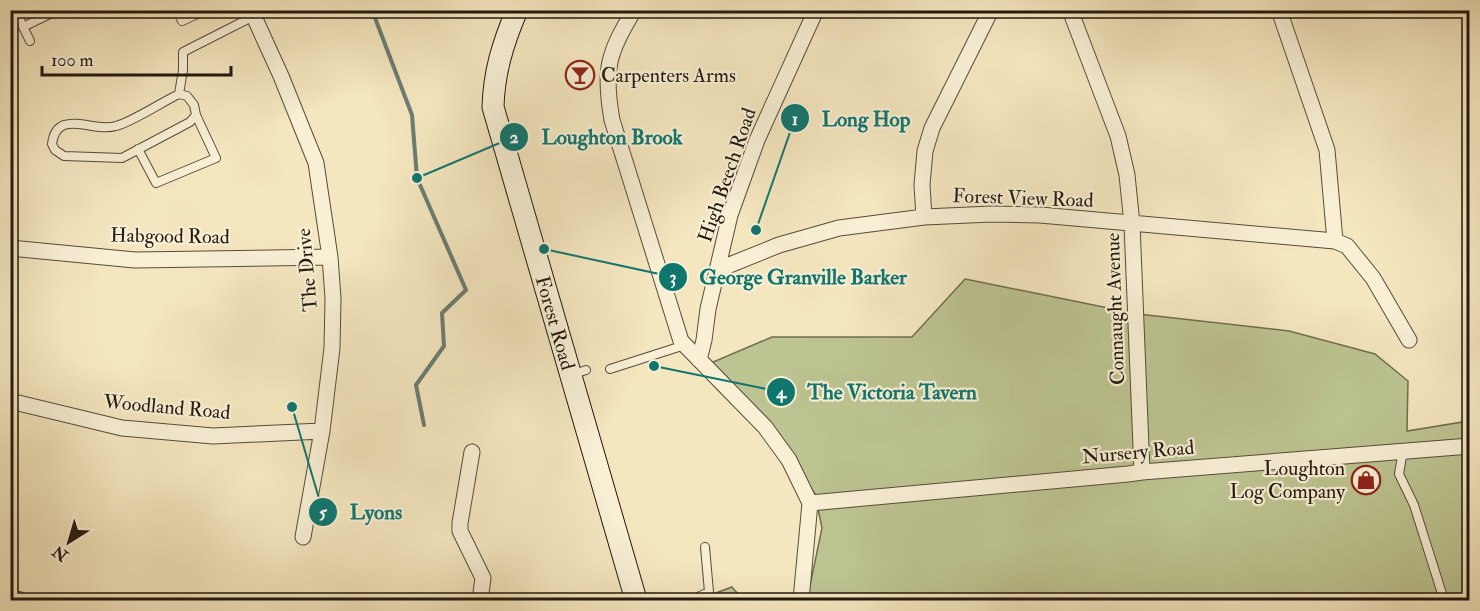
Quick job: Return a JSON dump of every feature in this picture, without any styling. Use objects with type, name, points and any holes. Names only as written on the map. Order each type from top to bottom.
[{"type":"street","name":"Forest Road","points":[[517,10],[502,45],[494,84],[493,107],[578,373],[636,600]]},
{"type":"street","points":[[634,10],[618,38],[608,68],[606,88],[612,120],[683,343],[765,427],[789,460],[810,503],[801,600]]},
{"type":"street","name":"High Beech Road","points":[[699,360],[708,309],[730,215],[757,140],[816,10]]},
{"type":"street","points":[[924,217],[922,185],[925,151],[932,128],[991,10]]},
{"type":"street","name":"Connaught Avenue","points":[[1070,10],[1118,136],[1127,174],[1132,224],[1142,472]]},
{"type":"street","points":[[1279,10],[1328,150],[1335,240],[1347,246],[1373,278],[1409,340]]},
{"type":"street","name":"The Drive","points":[[252,13],[281,76],[316,163],[330,257],[333,298],[332,348],[322,431],[303,537]]},
{"type":"street","name":"Forest View Road","points":[[717,270],[779,245],[838,228],[924,217],[992,214],[1040,215],[1335,240]]},
{"type":"street","name":"Habgood Road","points":[[10,248],[135,260],[330,257]]},
{"type":"street","name":"Woodland Road","points":[[10,401],[122,428],[213,436],[322,431]]},
{"type":"street","name":"Nursery Road","points":[[810,503],[1142,472],[1470,446]]},
{"type":"street","points":[[472,452],[460,531],[483,578],[480,600]]},
{"type":"street","points":[[10,597],[20,600]]},
{"type":"lane","points":[[15,10],[30,41]]},
{"type":"lane","points":[[177,10],[183,21],[206,10]]},
{"type":"lane","points":[[23,27],[54,12]]},
{"type":"lane","points":[[178,94],[183,70],[183,52],[252,13]]},
{"type":"lane","points":[[138,149],[156,183],[216,158],[196,115],[194,105],[187,96],[178,94],[116,126],[97,128],[73,124],[63,126],[57,129],[52,144],[55,150],[64,156],[122,158],[138,149],[189,122],[196,115]]},
{"type":"lane","points":[[610,369],[683,343]]},
{"type":"lane","points":[[1403,451],[1399,474],[1414,505],[1444,600]]},
{"type":"lane","points":[[691,600],[710,592],[705,548]]},
{"type":"green space","points":[[965,279],[1138,314],[1289,331],[1375,354],[1408,381],[1407,431],[1469,421],[1469,600],[807,600],[822,528],[815,494],[798,467],[706,365],[772,337],[912,337]]},
{"type":"green space","points":[[732,587],[743,600],[697,600]]},
{"type":"waterway","points":[[372,10],[412,115],[417,178],[466,290],[442,313],[444,346],[416,385],[424,425]]},
{"type":"place","name":"Carpenters Arms","points":[[580,75]]},
{"type":"place","name":"Loughton Brook","points":[[417,178]]},
{"type":"place","name":"Long Hop","points":[[756,230]]},
{"type":"place","name":"George Granville Barker","points":[[544,249]]},
{"type":"place","name":"The Victoria Tavern","points":[[654,366]]},
{"type":"place","name":"Lyons","points":[[292,407]]},
{"type":"place","name":"Loughton Log Company","points":[[1366,480]]}]
